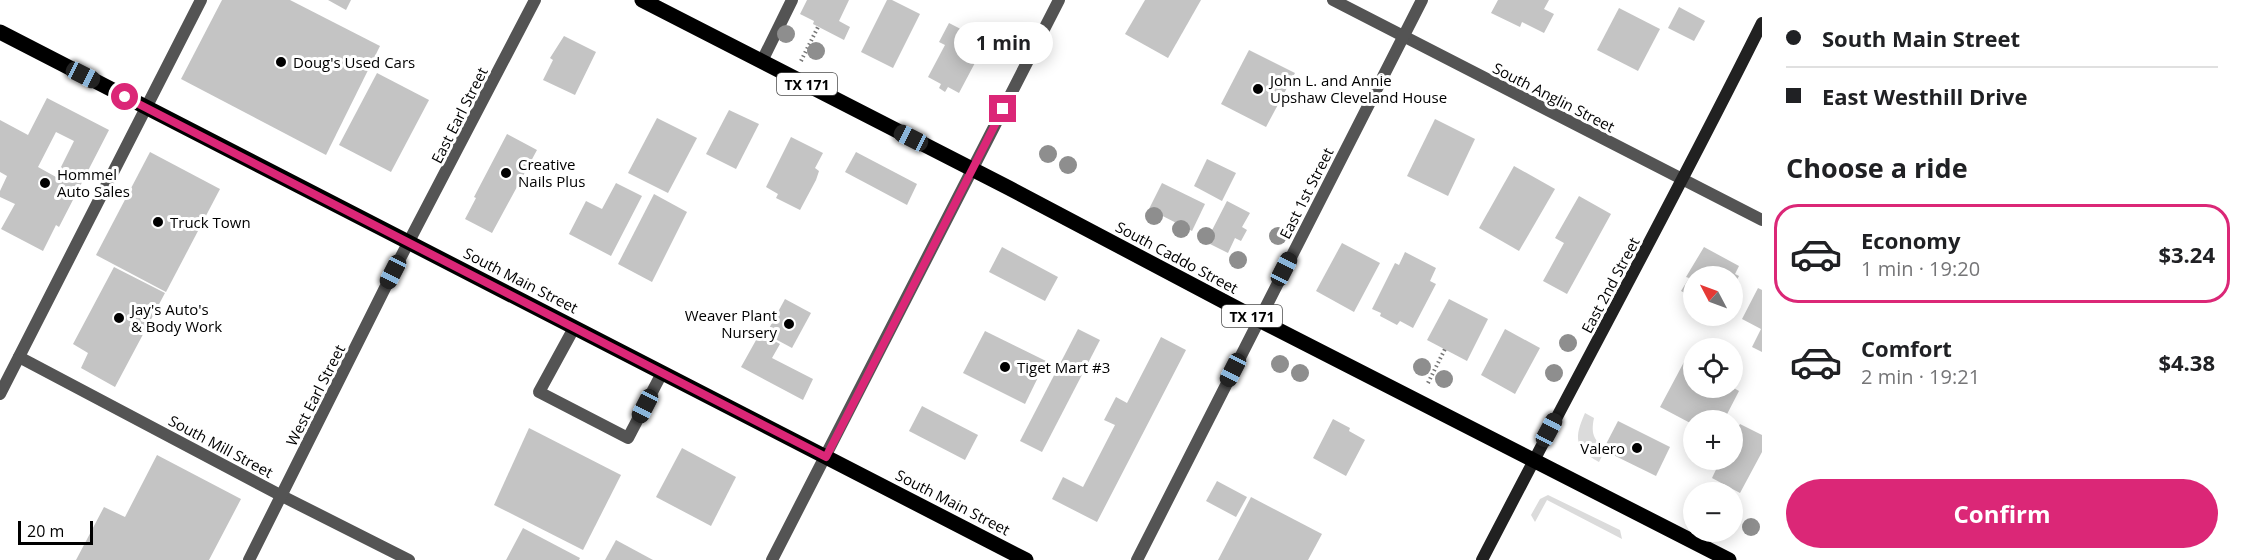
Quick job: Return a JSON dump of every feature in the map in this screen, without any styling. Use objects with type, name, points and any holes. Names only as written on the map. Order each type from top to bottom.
[{"type":"main road","name":"South Caddo Street","points":[[642,0],[1259,320],[1729,560]]},
{"type":"main road","name":"East 2nd Street","points":[[1482,560],[1683,179],[1762,23]]},
{"type":"main road","name":"South Main Street","points":[[0,33],[1026,560]]},
{"type":"street","points":[[0,394],[201,0]]},
{"type":"street","name":"East Earl Street","points":[[409,243],[535,0]]},
{"type":"street","points":[[762,62],[792,0]]},
{"type":"street","points":[[772,560],[1059,0]]},
{"type":"street","name":"South Anglin Street","points":[[1333,0],[1762,220]]},
{"type":"street","name":"East 1st Street","points":[[1137,560],[1422,0]]},
{"type":"street","name":"West Earl Street","points":[[249,560],[409,243]]},
{"type":"street","points":[[574,328],[539,392],[579,413],[628,438],[662,373]]},
{"type":"street","name":"South Mill Street","points":[[19,357],[282,496],[409,560]]},
{"type":"path","points":[[793,77],[818,27]]},
{"type":"path","points":[[1419,401],[1446,350]]},
{"type":"shaded area","points":[[1585,413],[1594,418],[1593,433],[1604,452],[1599,462],[1585,452],[1578,442],[1579,429]]},
{"type":"shaded area","points":[[1548,495],[1620,530],[1622,539],[1547,500],[1535,522],[1531,515],[1540,499]]},
{"type":"building","name":"Doug's Used Cars","points":[[222,0],[290,0],[380,46],[326,155],[181,79]]},
{"type":"building","points":[[328,0],[351,0],[346,10]]},
{"type":"building","points":[[807,0],[849,0],[839,21],[850,27],[844,40],[813,24],[814,21],[800,14]]},
{"type":"building","points":[[887,0],[892,0],[920,14],[893,68],[861,52]]},
{"type":"building","points":[[1145,0],[1201,0],[1168,58],[1125,34]]},
{"type":"building","points":[[1498,0],[1549,0],[1544,9],[1554,14],[1544,33],[1522,22],[1520,27],[1491,13]]},
{"type":"building","points":[[1679,7],[1705,21],[1694,41],[1668,28]]},
{"type":"building","points":[[1619,8],[1660,29],[1638,71],[1597,50]]},
{"type":"building","points":[[949,23],[986,42],[959,93],[948,87],[945,92],[939,88],[941,84],[928,77],[945,45],[939,42]]},
{"type":"building","points":[[564,36],[596,52],[575,95],[543,80],[553,60],[550,58]]},
{"type":"building","name":"John L. and Annie Upshaw Cleveland House","points":[[1249,50],[1295,73],[1266,127],[1221,104]]},
{"type":"building","points":[[377,73],[429,100],[391,172],[339,145]]},
{"type":"building","name":"Hommel Auto Sales","points":[[47,98],[109,130],[59,227],[56,225],[43,251],[1,229],[15,204],[0,197],[0,191],[7,176],[0,172],[0,120],[28,135]],"holes":[[[56,132],[74,141],[56,177],[38,167]]]},
{"type":"building","points":[[729,110],[759,124],[736,169],[706,154]]},
{"type":"building","points":[[657,118],[697,138],[668,193],[628,173]]},
{"type":"building","points":[[1435,119],[1475,139],[1448,196],[1407,176]]},
{"type":"building","name":"Creative Nails Plus","points":[[507,134],[537,150],[492,233],[465,219]]},
{"type":"building","points":[[791,137],[823,153],[815,168],[819,171],[816,180],[800,210],[776,198],[778,194],[766,187]]},
{"type":"building","name":"Truck Town","points":[[150,152],[220,189],[166,292],[96,255]]},
{"type":"building","points":[[856,152],[917,184],[907,205],[845,172]]},
{"type":"building","points":[[1207,159],[1236,173],[1222,201],[1194,186]]},
{"type":"building","points":[[1514,166],[1555,189],[1519,251],[1479,228]]},
{"type":"building","points":[[616,183],[642,196],[611,256],[569,234],[586,201],[602,209]]},
{"type":"building","points":[[1162,183],[1205,204],[1192,231],[1149,209]]},
{"type":"building","points":[[654,194],[687,212],[652,282],[618,264]]},
{"type":"building","points":[[1579,196],[1611,214],[1567,294],[1543,281],[1564,243],[1555,238]]},
{"type":"building","points":[[1227,201],[1250,213],[1242,227],[1247,230],[1241,241],[1235,238],[1228,253],[1206,242]]},
{"type":"building","points":[[1342,243],[1380,263],[1354,312],[1316,291]]},
{"type":"building","points":[[1002,247],[1058,277],[1045,301],[989,272]]},
{"type":"building","points":[[1704,247],[1739,266],[1693,266]]},
{"type":"building","points":[[1405,252],[1436,268],[1430,281],[1436,284],[1413,328],[1400,321],[1397,325],[1372,309],[1395,263],[1399,265]]},
{"type":"building","name":"Jay's Auto's & Body Work","points":[[114,267],[165,293],[115,387],[81,368],[88,353],[73,344]]},
{"type":"building","points":[[1758,288],[1762,290],[1762,352],[1752,347],[1761,329],[1743,320]]},
{"type":"building","name":"Weaver Plant Nursery","points":[[785,299],[811,313],[792,348],[766,334]]},
{"type":"building","points":[[1449,299],[1488,319],[1467,361],[1427,340]]},
{"type":"building","points":[[1078,329],[1100,340],[1042,452],[1020,441]]},
{"type":"building","points":[[1505,329],[1540,348],[1515,394],[1481,375]]},
{"type":"building","name":"Tiget Mart #3","points":[[985,331],[1046,361],[1025,404],[963,373]]},
{"type":"building","points":[[760,333],[780,344],[772,358],[813,379],[803,400],[741,367]]},
{"type":"building","points":[[1161,337],[1186,350],[1097,522],[1052,499],[1063,477],[1083,487],[1115,425],[1104,420],[1116,397],[1127,403]]},
{"type":"building","points":[[1683,364],[1683,398],[1735,398],[1729,410],[1683,410],[1683,419],[1660,407]]},
{"type":"building","points":[[922,406],[978,435],[965,460],[909,431]]},
{"type":"building","points":[[1333,419],[1350,428],[1349,431],[1365,440],[1346,476],[1313,458]]},
{"type":"building","points":[[1618,421],[1670,447],[1656,476],[1603,450]]},
{"type":"building","points":[[1743,426],[1762,435],[1762,452],[1743,487],[1743,482],[1719,482],[1712,478],[1716,470],[1743,470]]},
{"type":"building","points":[[529,428],[621,475],[583,550],[494,505]]},
{"type":"building","points":[[682,448],[736,477],[711,526],[656,497]]},
{"type":"building","points":[[157,455],[241,499],[209,560],[76,560],[104,507],[125,517]]},
{"type":"building","points":[[1217,481],[1247,497],[1236,517],[1206,501]]},
{"type":"building","points":[[1251,497],[1322,534],[1308,560],[1218,560]]},
{"type":"building","points":[[523,528],[580,558],[579,560],[506,560]]},
{"type":"building","points":[[616,540],[653,560],[605,560]]},
{"type":"place","name":"Doug's Used Cars","points":[[281,62]]},
{"type":"place","name":"John L. and Annie Upshaw Cleveland House","points":[[1258,89]]},
{"type":"place","name":"Creative Nails Plus","points":[[506,173]]},
{"type":"place","name":"Hommel Auto Sales","points":[[45,183]]},
{"type":"place","name":"Truck Town","points":[[158,222]]},
{"type":"place","name":"Jay's Auto's & Body Work","points":[[119,318]]},
{"type":"place","name":"Weaver Plant Nursery","points":[[789,324]]},
{"type":"place","name":"Tiget Mart #3","points":[[1005,367]]},
{"type":"place","name":"Valero","points":[[1637,448]]},
{"type":"route","points":[[125,97],[826,457],[1003,109]]}]
